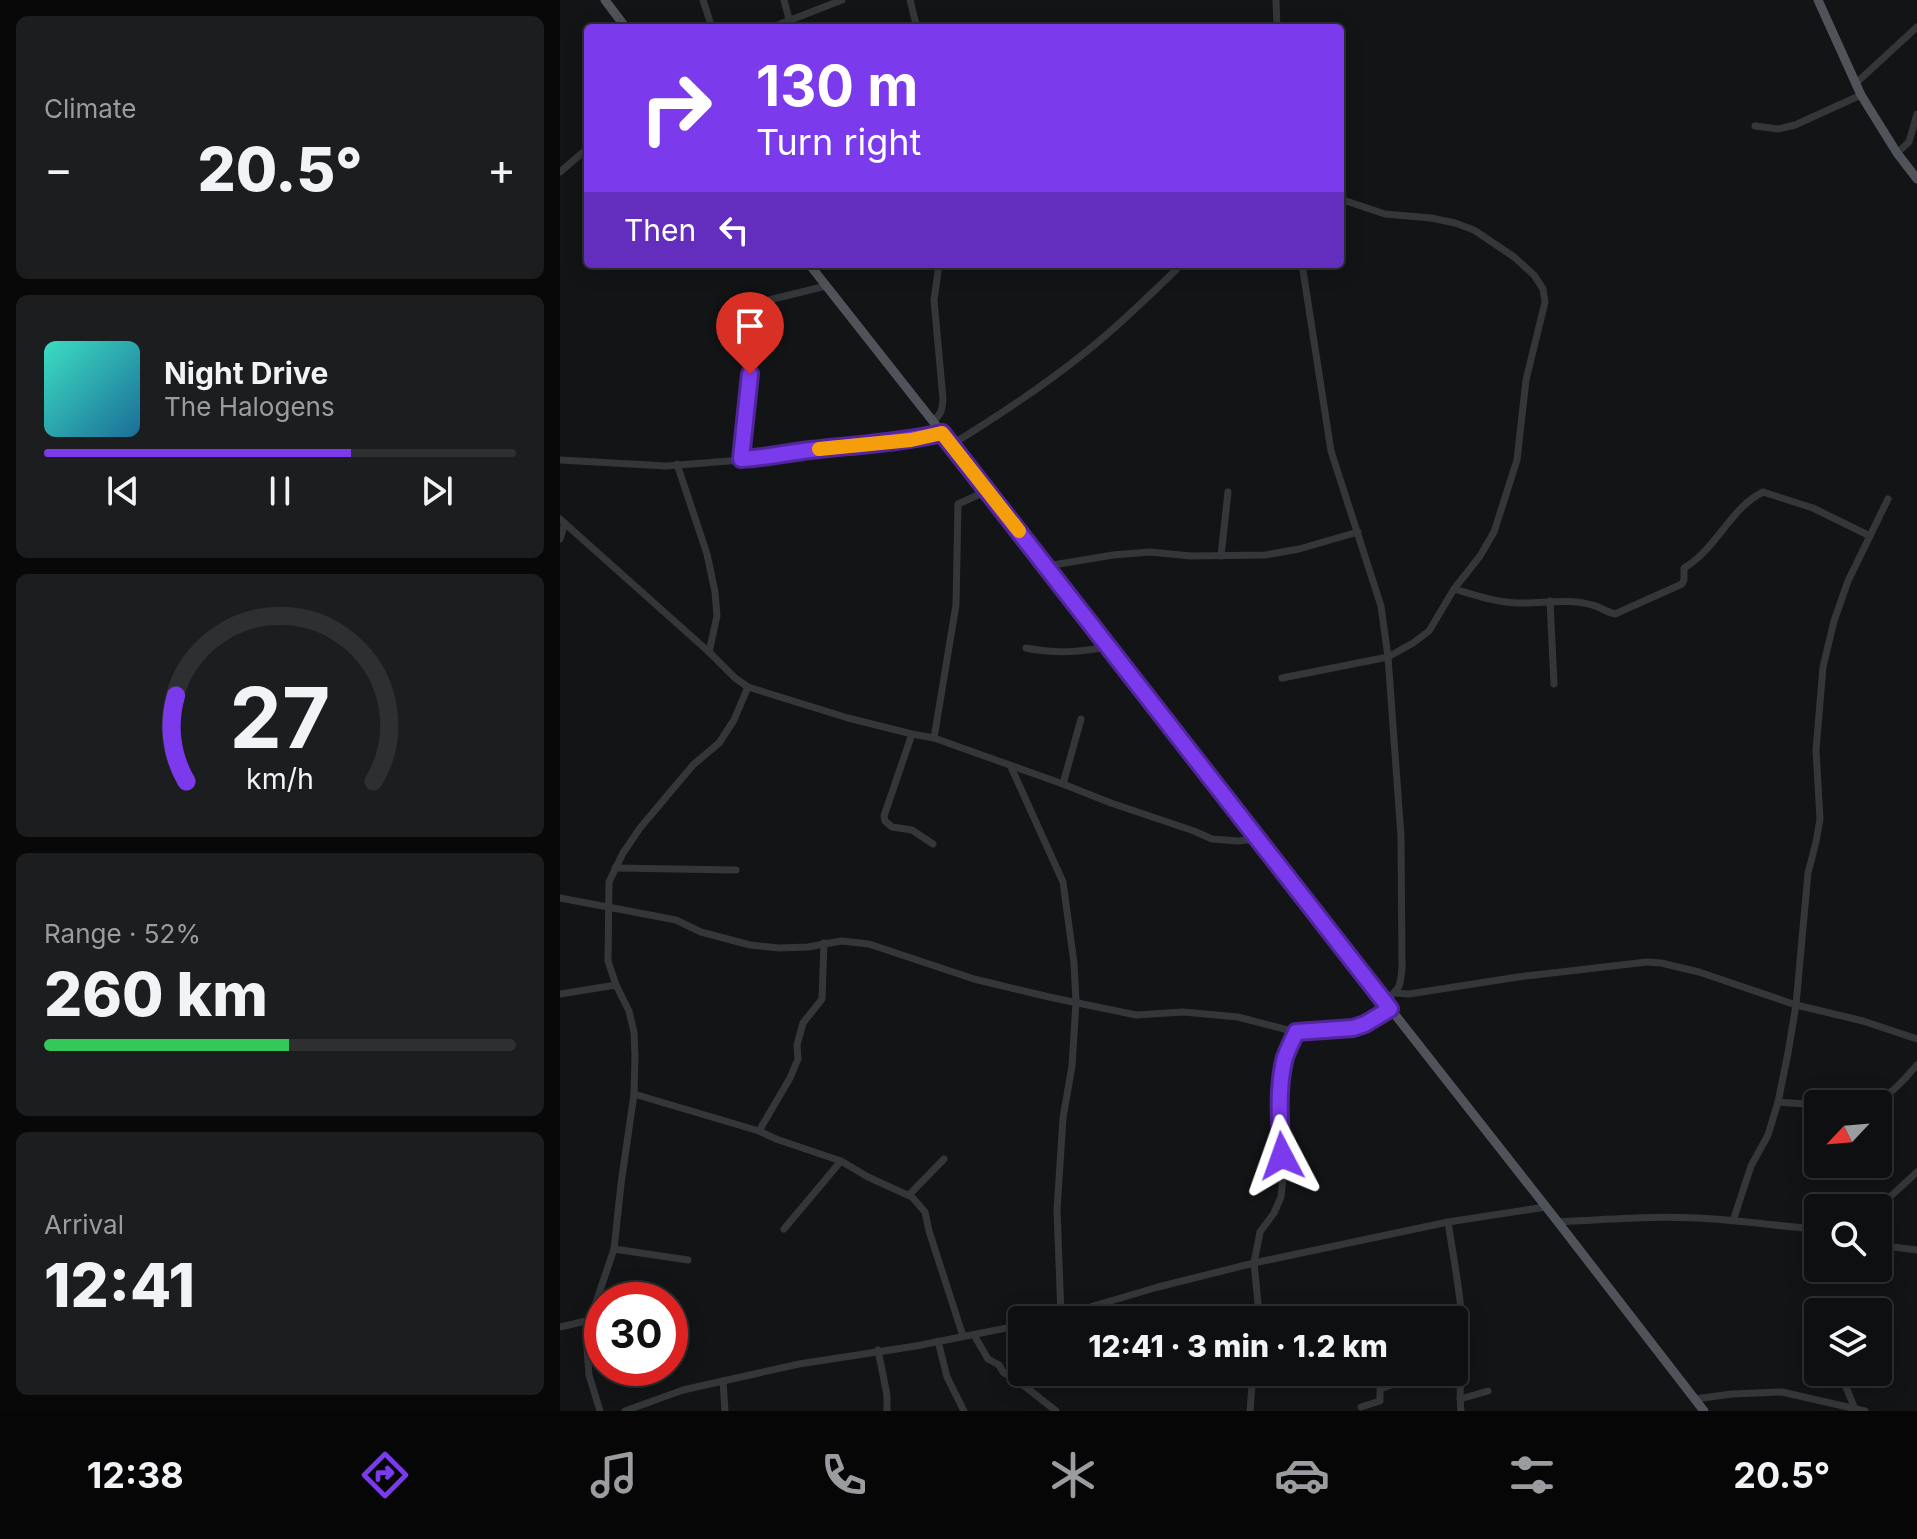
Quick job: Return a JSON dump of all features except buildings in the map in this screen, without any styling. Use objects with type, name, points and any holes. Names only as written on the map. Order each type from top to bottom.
[{"type":"main road","points":[[605,0],[623,24]]},
{"type":"main road","points":[[1818,0],[1861,95],[1917,179]]},
{"type":"main road","points":[[812,268],[1704,1411]]},
{"type":"street","points":[[703,0],[711,24]]},
{"type":"street","points":[[784,0],[789,19]]},
{"type":"street","points":[[778,24],[842,0]]},
{"type":"street","points":[[910,0],[916,24]]},
{"type":"street","points":[[1276,0],[1277,24]]},
{"type":"street","points":[[1855,84],[1917,27]]},
{"type":"street","points":[[1755,126],[1778,129],[1795,125],[1861,95]]},
{"type":"street","points":[[1897,153],[1909,142],[1917,114]]},
{"type":"street","points":[[560,172],[584,151]]},
{"type":"street","points":[[1282,678],[1388,657],[1429,631],[1494,532],[1514,473],[1526,380],[1545,302],[1543,289],[1534,275],[1474,230],[1431,218],[1385,214],[1344,200]]},
{"type":"street","points":[[933,421],[942,411],[943,399],[934,300],[938,268]]},
{"type":"street","points":[[951,445],[1009,409],[1086,353],[1178,268]]},
{"type":"street","points":[[560,898],[676,920],[701,932],[750,945],[779,948],[841,941],[869,944],[974,979],[1136,1015],[1183,1012],[1238,1017],[1296,1032],[1353,1028],[1365,1024],[1387,1005],[1401,984],[1401,836],[1388,657],[1381,606],[1331,451],[1303,268]]},
{"type":"street","points":[[741,459],[753,346],[753,315],[760,303],[826,286]]},
{"type":"street","points":[[560,460],[666,466],[767,458],[807,450],[911,440],[942,433]]},
{"type":"street","points":[[677,464],[707,554],[715,592],[717,616],[709,652]]},
{"type":"street","points":[[934,738],[956,605],[958,504],[987,491]]},
{"type":"street","points":[[1221,556],[1228,492]]},
{"type":"street","points":[[1454,589],[1502,602],[1550,601],[1595,605],[1615,614],[1682,584],[1684,568],[1755,496],[1763,492],[1813,508],[1870,536]]},
{"type":"street","points":[[1733,1221],[1751,1166],[1768,1135],[1778,1102],[1796,1005],[1808,873],[1820,819],[1816,750],[1823,667],[1848,581],[1888,499]]},
{"type":"street","points":[[563,521],[748,687],[848,718],[934,738],[1212,839],[1257,839]]},
{"type":"street","points":[[560,539],[563,521]]},
{"type":"street","points":[[1047,566],[1150,552],[1191,556],[1265,555],[1358,532]]},
{"type":"street","points":[[1550,601],[1554,684]]},
{"type":"street","points":[[1026,648],[1072,653],[1109,647]]},
{"type":"street","points":[[603,1282],[614,1249],[634,1094],[635,1057],[629,1011],[608,961],[609,882],[640,828],[693,765],[719,743],[734,720],[748,687]]},
{"type":"street","points":[[1063,784],[1081,719]]},
{"type":"street","points":[[912,734],[884,816],[892,827],[912,830],[933,844]]},
{"type":"street","points":[[1011,767],[1063,882],[1074,963],[1076,1002],[1071,1079],[1063,1118],[1057,1210],[1061,1306]]},
{"type":"street","points":[[615,868],[736,870]]},
{"type":"street","points":[[759,1131],[798,1059],[797,1045],[803,1023],[822,999],[824,943]]},
{"type":"street","points":[[1395,993],[1409,994],[1518,977],[1661,963],[1917,1039]]},
{"type":"street","points":[[560,994],[616,985]]},
{"type":"street","points":[[1258,1306],[1254,1263],[1260,1232],[1281,1197],[1283,1177],[1279,1111],[1284,1060],[1296,1032]]},
{"type":"street","points":[[1892,1092],[1917,1065]]},
{"type":"street","points":[[634,1094],[759,1131],[841,1161],[909,1195],[925,1212],[963,1336]]},
{"type":"street","points":[[1778,1102],[1804,1104]]},
{"type":"street","points":[[909,1195],[944,1159]]},
{"type":"street","points":[[784,1229],[841,1161]]},
{"type":"street","points":[[1892,1195],[1917,1172]]},
{"type":"street","points":[[1092,1306],[1254,1263],[1448,1222],[1546,1207]]},
{"type":"street","points":[[1558,1222],[1656,1217],[1804,1229]]},
{"type":"street","points":[[1448,1222],[1460,1306]]},
{"type":"street","points":[[1892,1247],[1917,1250]]},
{"type":"street","points":[[614,1249],[688,1260]]},
{"type":"street","points":[[560,1327],[584,1321]]},
{"type":"street","points":[[625,1411],[683,1390],[799,1364],[1008,1328]]},
{"type":"street","points":[[974,1335],[988,1359],[1056,1411]]},
{"type":"street","points":[[938,1341],[947,1377],[964,1411]]},
{"type":"street","points":[[878,1350],[887,1411]]},
{"type":"street","points":[[723,1381],[725,1411]]},
{"type":"street","points":[[592,1386],[600,1411]]},
{"type":"street","points":[[1250,1411],[1252,1386]]},
{"type":"street","points":[[1361,1407],[1380,1401],[1380,1389],[1388,1386]]},
{"type":"street","points":[[1459,1386],[1461,1411]]},
{"type":"street","points":[[1846,1386],[1855,1409]]},
{"type":"street","points":[[1460,1399],[1488,1391]]},
{"type":"street","points":[[1695,1399],[1782,1392],[1865,1411]]},
{"type":"slow traffic","points":[[819,449],[911,440],[942,433],[1019,531]]},
{"type":"route","points":[[750,374],[741,459],[911,440],[942,433],[1390,1009],[1353,1028],[1296,1032],[1284,1060],[1279,1111],[1282,1156]]}]
